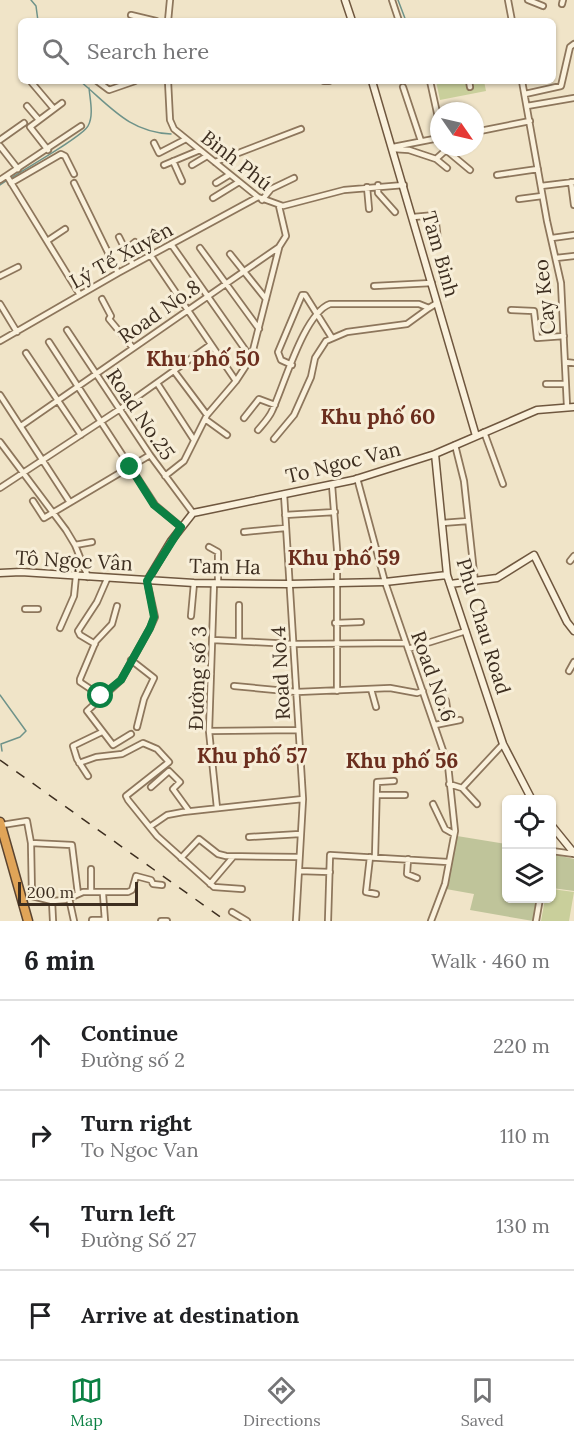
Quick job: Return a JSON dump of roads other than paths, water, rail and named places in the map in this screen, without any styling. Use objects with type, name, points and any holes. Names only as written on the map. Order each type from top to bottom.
[{"type":"highway","points":[[1,823],[28,921]]},
{"type":"highway","points":[[0,840],[22,921]]},
{"type":"main road","points":[[345,0],[351,18]]},
{"type":"main road","name":"Tam Binh","points":[[373,84],[476,436]]},
{"type":"main road","name":"To Ngoc Van","points":[[193,513],[357,478],[435,454],[537,410],[570,406]]},
{"type":"main road","name":"Phu Chau Road","points":[[435,454],[447,575],[503,744],[529,795]]},
{"type":"main road","points":[[147,581],[181,527],[193,513]]},
{"type":"main road","points":[[450,584],[497,578],[534,555],[567,622],[574,631]]},
{"type":"main road","name":"Tô Ngọc Vân","points":[[0,573],[21,572],[147,581]]},
{"type":"main road","name":"Tam Ha","points":[[147,581],[336,584],[385,582],[447,575]]},
{"type":"main road","points":[[556,831],[574,854]]},
{"type":"street","points":[[168,18],[171,0]]},
{"type":"street","points":[[392,0],[398,18]]},
{"type":"street","points":[[508,0],[511,18]]},
{"type":"street","points":[[528,0],[543,6]]},
{"type":"street","points":[[130,15],[143,18]]},
{"type":"street","points":[[525,94],[561,86],[570,47],[574,44]]},
{"type":"street","points":[[33,84],[54,109]]},
{"type":"street","points":[[101,84],[109,90],[126,84]]},
{"type":"street","name":"Bình Phú","points":[[168,84],[170,120],[174,129],[260,199],[279,206],[378,185],[404,185]]},
{"type":"street","points":[[431,84],[435,102]]},
{"type":"street","name":"Cay Keo","points":[[523,84],[542,196],[561,283],[566,392],[570,406]]},
{"type":"street","points":[[403,87],[421,141]]},
{"type":"street","points":[[527,106],[574,98]]},
{"type":"street","points":[[48,150],[30,127],[62,103]]},
{"type":"street","points":[[27,106],[39,120]]},
{"type":"street","points":[[484,130],[530,121]]},
{"type":"street","points":[[0,140],[24,123]]},
{"type":"street","points":[[0,180],[81,126]]},
{"type":"street","points":[[215,162],[301,129]]},
{"type":"street","points":[[154,143],[159,153],[186,139]]},
{"type":"street","points":[[393,148],[430,140]]},
{"type":"street","points":[[0,146],[18,169]]},
{"type":"street","points":[[393,148],[409,150],[436,159],[447,168]]},
{"type":"street","points":[[164,165],[200,150]]},
{"type":"street","points":[[436,159],[446,150],[470,170]]},
{"type":"street","points":[[11,183],[61,154],[65,156],[74,174]]},
{"type":"street","points":[[192,165],[207,156]]},
{"type":"street","points":[[173,161],[182,181]]},
{"type":"street","points":[[497,175],[538,169]]},
{"type":"street","points":[[216,183],[229,175]]},
{"type":"street","points":[[7,176],[80,295]]},
{"type":"street","name":"Lý Tế Xuyên","points":[[0,341],[118,273],[260,199],[271,189],[294,178]]},
{"type":"street","points":[[213,198],[239,182]]},
{"type":"street","points":[[541,186],[572,182],[574,205]]},
{"type":"street","points":[[74,183],[118,273]]},
{"type":"street","points":[[378,185],[378,193],[394,212]]},
{"type":"street","points":[[367,187],[369,209]]},
{"type":"street","points":[[519,200],[542,196]]},
{"type":"street","name":"Road No.8","points":[[21,426],[279,248],[286,236],[279,206]]},
{"type":"street","points":[[435,207],[438,240]]},
{"type":"street","points":[[413,217],[435,215]]},
{"type":"street","points":[[47,241],[65,230]]},
{"type":"street","points":[[552,238],[574,235]]},
{"type":"street","points":[[119,237],[133,265]]},
{"type":"street","points":[[125,249],[135,242]]},
{"type":"street","points":[[171,244],[251,358]]},
{"type":"street","points":[[200,248],[259,328]]},
{"type":"street","points":[[165,476],[184,461],[206,417],[236,381],[251,358],[279,248]]},
{"type":"street","points":[[230,254],[266,299]]},
{"type":"street","points":[[151,256],[236,381]]},
{"type":"street","points":[[556,258],[574,256]]},
{"type":"street","points":[[0,276],[18,267]]},
{"type":"street","points":[[374,286],[432,283]]},
{"type":"street","points":[[292,365],[281,360],[278,352],[302,295],[317,312],[332,338]]},
{"type":"street","points":[[102,299],[111,316],[109,319],[132,348]]},
{"type":"street","points":[[274,440],[294,415],[311,377],[315,358],[320,348],[332,338],[347,332],[407,324],[437,303]]},
{"type":"street","points":[[0,304],[17,332]]},
{"type":"street","points":[[258,430],[275,405],[317,312],[330,304],[419,304],[429,308]]},
{"type":"street","points":[[511,310],[535,311],[537,338],[564,336]]},
{"type":"street","name":"Road No.25","points":[[67,330],[150,455],[193,513]]},
{"type":"street","points":[[49,342],[154,505],[181,527]]},
{"type":"street","points":[[0,488],[120,409],[210,345]]},
{"type":"street","points":[[26,353],[81,435]]},
{"type":"street","points":[[565,362],[574,363]]},
{"type":"street","points":[[174,372],[206,417],[226,435]]},
{"type":"street","points":[[565,375],[574,375]]},
{"type":"street","points":[[158,383],[194,440]]},
{"type":"street","points":[[546,384],[566,384]]},
{"type":"street","points":[[566,392],[574,392]]},
{"type":"street","points":[[0,395],[69,501]]},
{"type":"street","points":[[244,418],[259,399],[275,405]]},
{"type":"street","points":[[484,432],[503,484]]},
{"type":"street","points":[[0,442],[75,544],[88,578]]},
{"type":"street","points":[[454,445],[464,482],[475,582]]},
{"type":"street","points":[[33,501],[44,518],[69,501],[150,455]]},
{"type":"street","name":"Road No.6","points":[[357,478],[385,582],[446,753],[454,834],[445,884],[432,921]]},
{"type":"street","points":[[332,485],[335,512],[337,691]]},
{"type":"street","name":"Road No.4","points":[[284,494],[303,799],[296,921]]},
{"type":"street","points":[[285,515],[335,512]]},
{"type":"street","points":[[442,522],[468,521]]},
{"type":"street","points":[[244,532],[285,528]]},
{"type":"street","points":[[75,544],[92,542]]},
{"type":"street","name":"Đường số 3","points":[[209,547],[218,552],[209,731],[216,808]]},
{"type":"street","points":[[60,628],[74,596],[76,576]]},
{"type":"street","points":[[95,644],[80,635],[78,631],[97,602],[106,579]]},
{"type":"street","points":[[131,734],[113,745],[87,711],[121,680],[154,617],[147,581]]},
{"type":"street","points":[[191,616],[194,583]]},
{"type":"street","points":[[239,605],[239,641]]},
{"type":"street","points":[[101,696],[80,682],[95,644],[112,624],[117,606]]},
{"type":"street","points":[[25,609],[38,609]]},
{"type":"street","points":[[335,623],[362,622]]},
{"type":"street","points":[[408,649],[466,631]]},
{"type":"street","points":[[213,640],[294,644],[406,643]]},
{"type":"street","points":[[130,660],[154,678],[144,699],[137,726]]},
{"type":"street","points":[[569,670],[574,662]]},
{"type":"street","points":[[234,686],[297,692],[390,688],[417,693],[423,691]]},
{"type":"street","points":[[371,689],[376,707]]},
{"type":"street","points":[[446,701],[449,721]]},
{"type":"street","points":[[435,725],[460,720]]},
{"type":"street","points":[[209,731],[298,730]]},
{"type":"street","points":[[88,776],[79,763],[73,746],[102,732]]},
{"type":"street","points":[[79,763],[96,757],[122,754],[142,743],[157,749],[169,762],[126,796],[151,825],[157,836],[210,884],[216,888],[243,889]]},
{"type":"street","points":[[462,788],[503,744]]},
{"type":"street","points":[[151,787],[169,771],[180,782],[173,789],[189,812]]},
{"type":"street","points":[[376,894],[366,892],[373,857],[377,782],[394,781]]},
{"type":"street","points":[[449,784],[462,788],[477,804]]},
{"type":"street","points":[[377,795],[405,795]]},
{"type":"street","points":[[151,825],[167,816],[189,812],[303,799]]},
{"type":"street","points":[[433,804],[446,829],[454,834]]},
{"type":"street","points":[[1,823],[27,822],[31,843],[32,896],[52,902],[91,892],[103,894],[132,890],[136,876],[162,885]]},
{"type":"street","points":[[249,837],[300,834]]},
{"type":"street","points":[[182,858],[199,838],[218,854],[233,857],[299,857]]},
{"type":"street","points":[[31,843],[72,845],[78,894]]},
{"type":"street","points":[[556,852],[574,854]]},
{"type":"street","points":[[328,921],[330,855],[448,862]]},
{"type":"street","points":[[210,884],[233,857]]},
{"type":"street","points":[[408,859],[407,874],[417,879]]},
{"type":"street","points":[[91,869],[91,892]]},
{"type":"street","points":[[299,872],[330,872]]},
{"type":"street","points":[[92,920],[105,921],[103,894]]},
{"type":"street","points":[[69,898],[74,921]]},
{"type":"street","points":[[52,902],[53,921]]},
{"type":"street","points":[[536,921],[539,903]]},
{"type":"street","points":[[232,912],[246,921]]},
{"type":"street","points":[[161,921],[167,921]]},
{"type":"waterway","points":[[31,0],[36,6],[38,18]]},
{"type":"waterway","points":[[398,0],[405,18]]},
{"type":"waterway","points":[[83,84],[111,109],[132,123],[143,129],[171,134]]},
{"type":"waterway","points":[[11,178],[84,131],[90,122],[89,88]]},
{"type":"waterway","points":[[0,185],[6,181]]},
{"type":"waterway","points":[[0,695],[26,731],[20,737],[1,744],[2,751]]},
{"type":"railway","points":[[0,760],[226,921]]},
{"type":"district","name":"Khu phố 50","points":[[203,358]]},
{"type":"district","name":"Khu phố 60","points":[[378,416]]},
{"type":"district","name":"Khu phố 59","points":[[344,557]]},
{"type":"district","name":"Khu phố 57","points":[[252,755]]},
{"type":"district","name":"Khu phố 56","points":[[402,760]]}]
